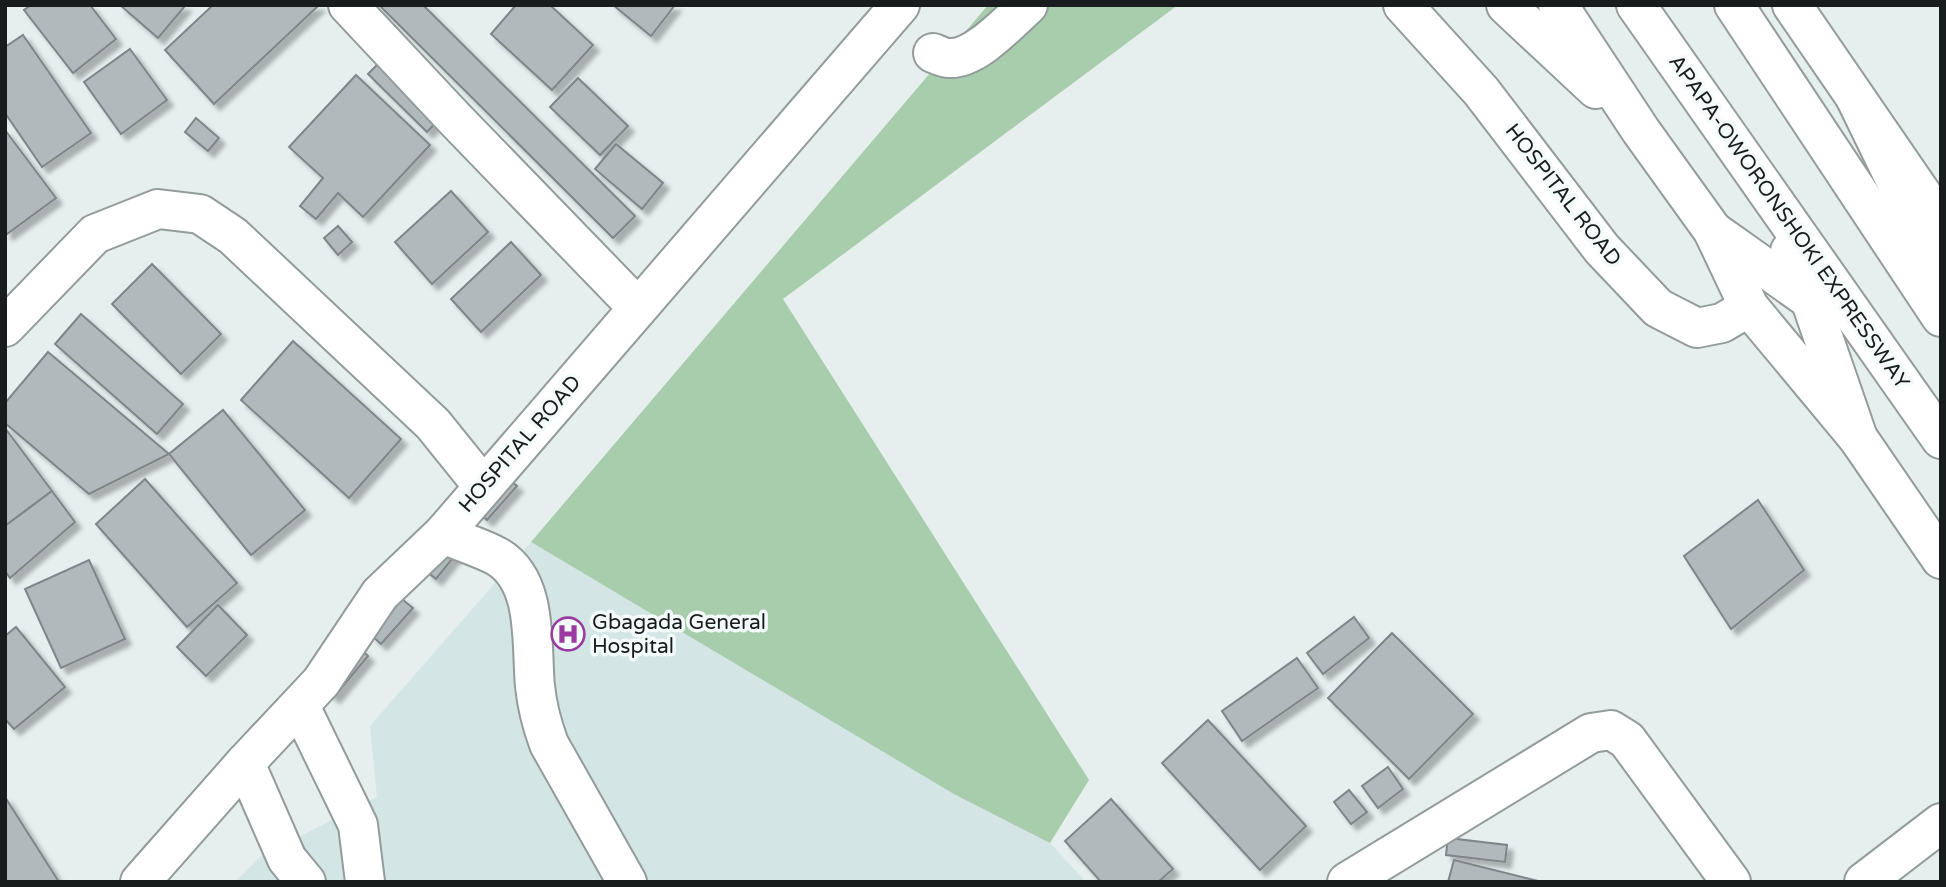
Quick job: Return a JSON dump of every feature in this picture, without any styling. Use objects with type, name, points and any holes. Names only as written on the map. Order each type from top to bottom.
[{"type":"main road","points":[[348,5],[638,308]]},
{"type":"main road","points":[[933,53],[949,58],[972,53],[1028,5]]},
{"type":"main road","name":"HOSPITAL ROAD","points":[[1403,5],[1481,91],[1602,249],[1658,309],[1697,328],[1722,323],[1749,307]]},
{"type":"main road","points":[[1506,5],[1641,131]]},
{"type":"main road","points":[[1558,5],[1641,131],[1713,231],[1749,307],[1858,438],[1941,558]]},
{"type":"main road","name":"APAPA-OWORONSHOKI EXPRESSWAY","points":[[1636,5],[1941,439]]},
{"type":"main road","points":[[1734,5],[1941,317]]},
{"type":"main road","points":[[1792,5],[1856,99],[1935,202]]},
{"type":"main road","name":"HOSPITAL ROAD","points":[[140,882],[321,682],[380,594],[443,534],[896,7]]},
{"type":"main road","points":[[1856,99],[1939,268]]},
{"type":"main road","points":[[1831,151],[1939,268]]},
{"type":"main road","points":[[1760,182],[1810,299],[1858,438]]},
{"type":"main road","points":[[5,327],[95,233],[158,209],[200,214],[233,236],[433,424],[483,486]]},
{"type":"main road","points":[[1713,231],[1810,299],[1907,389]]},
{"type":"main road","points":[[443,534],[499,558],[513,571],[524,589],[532,628],[535,685],[542,724],[549,744],[627,882]]},
{"type":"main road","points":[[300,706],[358,825],[365,882]]},
{"type":"main road","points":[[1347,882],[1591,733],[1611,730],[1627,740],[1731,882]]},
{"type":"main road","points":[[245,763],[287,859],[306,882]]},
{"type":"main road","points":[[1864,882],[1941,823]]},
{"type":"shaded area","name":"Gbagada General Hospital","points":[[531,542],[954,793],[1050,843],[1086,882],[235,882],[260,857],[377,797],[370,726]]},
{"type":"green space","points":[[988,5],[1178,5],[783,299],[1089,780],[1050,843],[954,794],[531,542]]},
{"type":"building","points":[[31,5],[90,5],[116,39],[73,73],[24,10]]},
{"type":"building","points":[[120,5],[184,5],[185,6],[158,38]]},
{"type":"building","points":[[213,5],[318,6],[214,104],[165,50]]},
{"type":"building","points":[[379,5],[423,5],[635,216],[613,238]]},
{"type":"building","points":[[516,5],[550,5],[593,45],[552,90],[491,34]]},
{"type":"building","points":[[613,5],[675,5],[651,36]]},
{"type":"building","points":[[23,35],[91,133],[42,167],[5,113],[5,47]]},
{"type":"building","points":[[130,49],[167,100],[121,134],[84,82]]},
{"type":"building","points":[[385,57],[443,115],[427,132],[368,74]]},
{"type":"building","points":[[356,75],[430,145],[363,217],[338,193],[316,219],[300,206],[323,178],[289,147]]},
{"type":"building","points":[[578,78],[628,126],[600,155],[550,107]]},
{"type":"building","points":[[196,118],[219,138],[208,151],[185,132]]},
{"type":"building","points":[[5,130],[56,198],[7,234],[5,231]]},
{"type":"building","points":[[616,144],[663,183],[642,209],[595,169]]},
{"type":"building","points":[[451,191],[488,232],[432,284],[395,242]]},
{"type":"building","points":[[338,226],[352,242],[338,255],[324,238]]},
{"type":"building","points":[[511,242],[541,275],[481,332],[451,299]]},
{"type":"building","points":[[152,264],[221,334],[181,374],[112,304]]},
{"type":"building","points":[[81,314],[183,404],[157,434],[55,344]]},
{"type":"building","points":[[293,341],[401,439],[349,498],[241,400]]},
{"type":"building","points":[[48,352],[169,454],[89,494],[5,423],[5,403]]},
{"type":"building","points":[[223,410],[305,510],[251,555],[169,454]]},
{"type":"building","points":[[5,428],[52,491],[5,526]]},
{"type":"building","points":[[503,475],[517,486],[487,520],[474,508]]},
{"type":"building","points":[[145,479],[237,583],[187,627],[96,524]]},
{"type":"building","points":[[52,491],[75,522],[10,578],[5,571],[5,526]]},
{"type":"building","points":[[1758,500],[1804,570],[1731,629],[1684,556]]},
{"type":"building","points":[[451,540],[461,548],[436,579],[426,571]]},
{"type":"building","points":[[89,560],[125,639],[61,668],[25,589]]},
{"type":"building","points":[[402,599],[413,608],[381,644],[371,635]]},
{"type":"building","points":[[218,605],[247,635],[206,676],[177,647]]},
{"type":"building","points":[[1354,617],[1369,638],[1323,674],[1307,653]]},
{"type":"building","points":[[16,627],[65,687],[14,729],[5,719],[5,636]]},
{"type":"building","points":[[1392,633],[1473,714],[1409,779],[1328,698]]},
{"type":"building","points":[[358,647],[368,656],[334,697],[323,688]]},
{"type":"building","points":[[1297,658],[1318,688],[1242,741],[1222,711]]},
{"type":"building","points":[[1208,720],[1306,826],[1260,870],[1162,763]]},
{"type":"building","points":[[1388,767],[1403,789],[1378,808],[1362,786]]},
{"type":"building","points":[[1349,790],[1367,812],[1351,824],[1334,802]]},
{"type":"building","points":[[5,797],[59,882],[5,882]]},
{"type":"building","points":[[1111,799],[1173,869],[1158,882],[1101,882],[1065,841]]},
{"type":"building","points":[[1448,838],[1507,845],[1505,862],[1446,855]]},
{"type":"building","points":[[1454,860],[1542,882],[1448,882]]},
{"type":"place","name":"Gbagada General Hospital","points":[[568,634]]}]
